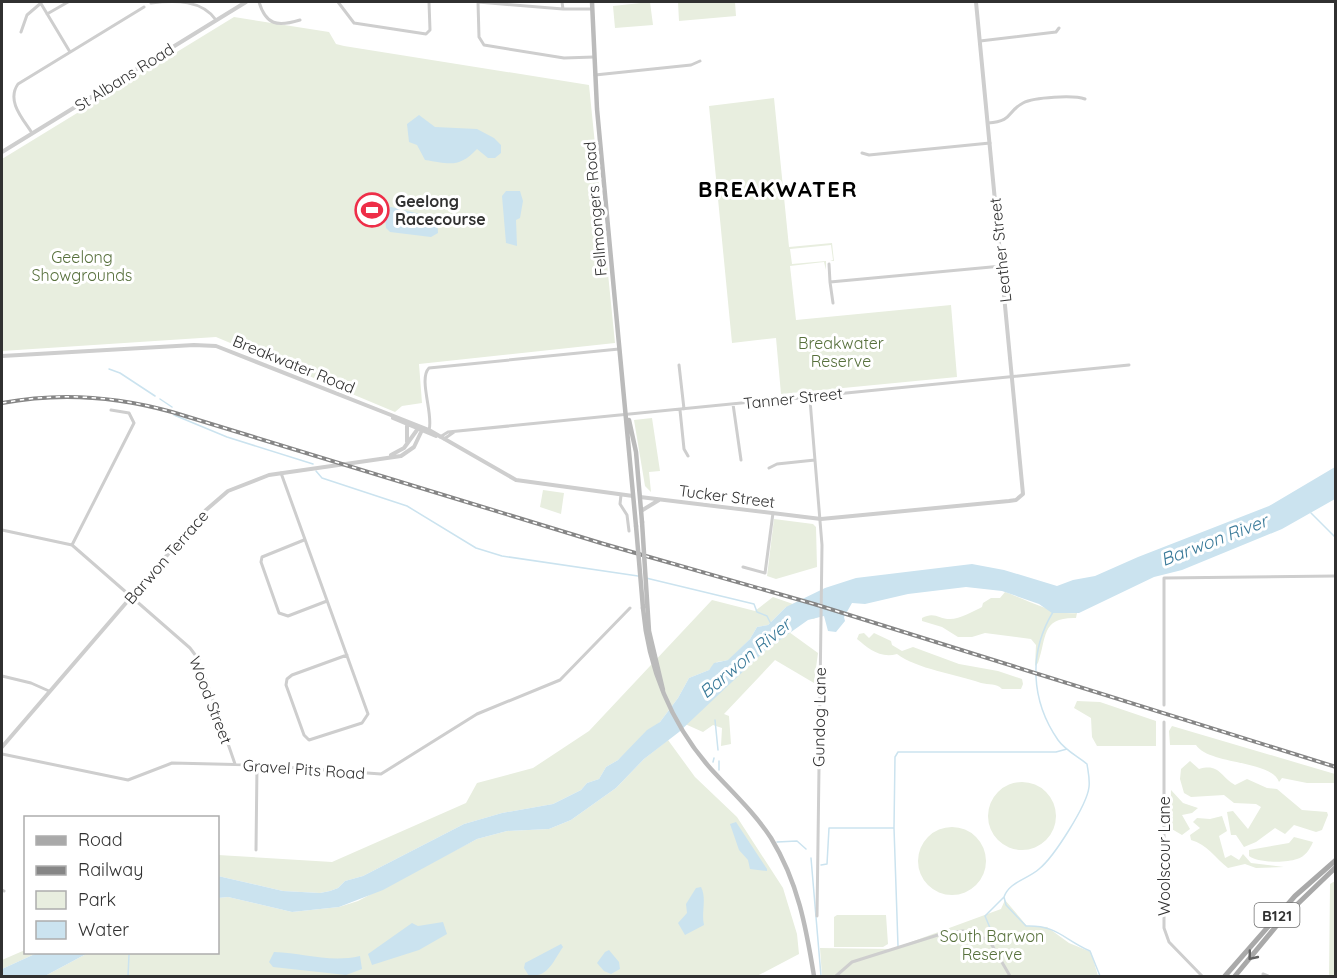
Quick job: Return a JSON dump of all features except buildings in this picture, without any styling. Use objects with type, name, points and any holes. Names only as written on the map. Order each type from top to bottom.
[{"type":"main road","name":"Fellmongers Road","points":[[592,2],[595,75],[633,496]]},
{"type":"main road","name":"Fellmongers Road","points":[[627,415],[636,452],[640,497]]},
{"type":"main road","name":"Tucker Street","points":[[633,496],[640,497]]},
{"type":"main road","points":[[633,496],[644,625],[651,660],[663,690],[693,745],[751,811],[778,852],[801,904],[813,976]]},
{"type":"main road","points":[[640,497],[649,631],[663,690]]},
{"type":"main road","name":"B121","points":[[1225,976],[1295,896],[1335,860]]},
{"type":"main road","name":"B121","points":[[1235,976],[1291,909],[1335,867]]},
{"type":"street","points":[[21,32],[27,15],[40,2],[70,52]]},
{"type":"street","points":[[47,14],[68,2]]},
{"type":"street","name":"St Albans Road","points":[[2,152],[246,2]]},
{"type":"street","points":[[259,2],[263,17],[267,20],[289,23],[300,20]]},
{"type":"street","points":[[338,2],[354,23],[426,34],[430,30],[429,2]]},
{"type":"street","points":[[592,9],[562,9],[478,2],[479,37],[484,45],[567,58],[594,57]]},
{"type":"street","points":[[562,2],[562,9]]},
{"type":"street","name":"Leather Street","points":[[976,2],[1024,488],[1020,497]]},
{"type":"street","points":[[151,3],[197,3],[208,8],[216,20]]},
{"type":"street","points":[[32,133],[14,102],[15,87],[144,7]]},
{"type":"street","points":[[980,41],[1056,32],[1059,28]]},
{"type":"street","points":[[595,75],[691,65],[700,61]]},
{"type":"street","points":[[988,123],[1005,120],[1018,106],[1028,101],[1074,96],[1085,99]]},
{"type":"street","points":[[862,153],[869,155],[990,143]]},
{"type":"street","points":[[829,264],[832,303]]},
{"type":"street","points":[[830,282],[1002,266]]},
{"type":"street","name":"Breakwater Road","points":[[2,356],[209,345],[229,350],[384,414]]},
{"type":"street","points":[[399,420],[424,430],[429,416],[425,375],[427,370],[620,349]]},
{"type":"street","name":"Tanner Street","points":[[441,438],[456,431],[801,398],[810,400],[816,396],[1129,364]]},
{"type":"street","points":[[680,365],[684,449],[688,456]]},
{"type":"street","name":"Gundog Lane","points":[[810,400],[821,519],[817,916]]},
{"type":"street","points":[[733,404],[741,460]]},
{"type":"street","points":[[72,545],[134,423],[129,413],[111,410]]},
{"type":"street","name":"Tucker Street","points":[[384,414],[441,438],[516,480],[633,496]]},
{"type":"street","points":[[404,447],[409,436],[407,425]]},
{"type":"street","name":"Barwon Terrace","points":[[384,457],[404,447],[424,430]]},
{"type":"street","name":"Barwon Terrace","points":[[2,747],[206,510],[228,491],[247,482],[281,473],[406,453],[415,445],[424,430]]},
{"type":"street","points":[[769,468],[777,464],[815,460]]},
{"type":"street","points":[[281,473],[368,714],[367,719],[309,740],[304,735],[286,685],[292,675],[346,655]]},
{"type":"street","points":[[621,495],[620,504],[627,514],[629,531]]},
{"type":"street","name":"Tucker Street","points":[[640,497],[821,519],[1009,501],[1020,497]]},
{"type":"street","points":[[641,511],[660,499]]},
{"type":"street","points":[[743,567],[765,573],[773,513]]},
{"type":"street","name":"Wood Street","points":[[2,530],[72,545],[190,648],[199,660],[235,764]]},
{"type":"street","points":[[304,540],[262,557],[261,562],[279,613],[283,616],[327,601]]},
{"type":"street","points":[[1164,705],[1164,578],[1335,576]]},
{"type":"street","name":"Gravel Pits Road","points":[[2,754],[128,780],[172,763],[257,765],[381,774],[477,714],[560,680],[630,608]]},
{"type":"street","points":[[2,676],[31,683],[49,691]]},
{"type":"street","name":"Woolscour Lane","points":[[1164,722],[1164,928],[1169,942],[1202,976]]},
{"type":"street","points":[[256,850],[257,765]]},
{"type":"street","points":[[836,976],[852,962],[941,934],[963,931],[989,940],[1010,976]]},
{"type":"street","points":[[1263,974],[1268,976]]},
{"type":"green space","points":[[650,2],[653,25],[615,28],[613,6]]},
{"type":"green space","points":[[678,2],[735,2],[736,16],[679,21]]},
{"type":"green space","name":"Geelong Racecourse","points":[[234,17],[329,32],[336,44],[344,46],[589,85],[615,343],[419,364],[422,403],[402,406],[395,412],[216,337],[2,351],[2,159]]},
{"type":"green space","name":"Breakwater Reserve","points":[[774,98],[789,247],[832,243],[834,261],[830,261],[833,260],[831,245],[790,249],[792,264],[826,261],[826,270],[824,262],[790,266],[796,320],[951,305],[957,377],[781,394],[776,338],[732,343],[709,106]]},
{"type":"green space","points":[[652,418],[660,471],[649,472],[651,492],[645,486],[634,420]]},
{"type":"green space","points":[[543,490],[564,493],[561,514],[540,507]]},
{"type":"green space","points":[[774,519],[813,524],[816,527],[817,567],[776,579],[767,576]]},
{"type":"green space","points":[[1005,592],[1050,610],[1077,613],[1076,618],[1057,621],[1047,630],[1038,663],[1035,666],[1036,645],[1031,639],[985,633],[972,637],[958,637],[942,627],[922,621],[922,618],[930,615],[954,619],[982,607],[983,603],[991,598],[1000,598]]},
{"type":"green space","points":[[773,597],[793,604],[800,601],[818,617],[813,619],[786,607],[768,625],[757,627],[750,639],[729,660],[717,662],[709,670],[689,678],[678,698],[660,722],[618,760],[606,767],[599,779],[587,783],[581,790],[553,804],[502,813],[464,824],[363,876],[345,881],[338,888],[330,891],[320,893],[283,891],[219,876],[219,855],[332,862],[466,803],[477,783],[533,768],[589,731],[712,600],[755,611]]},
{"type":"green space","points":[[789,632],[818,653],[814,683],[775,660],[724,714],[729,716],[731,744],[721,746],[722,728],[713,725],[703,732],[685,724],[749,664]]},
{"type":"green space","points":[[864,633],[869,638],[874,633],[891,641],[892,645],[902,651],[913,647],[959,664],[998,671],[1022,679],[1023,684],[1021,689],[1002,689],[995,685],[915,664],[897,654],[880,654],[857,639],[859,634]]},
{"type":"green space","points":[[1077,701],[1100,702],[1156,721],[1156,746],[1097,746],[1092,737],[1091,718],[1074,708]]},
{"type":"green space","points":[[1172,726],[1335,774],[1335,783],[1307,783],[1282,778],[1279,782],[1274,775],[1265,770],[1213,756],[1196,745],[1170,745],[1169,731]]},
{"type":"green space","points":[[668,740],[695,777],[737,817],[783,888],[797,934],[799,954],[757,976],[45,976],[86,954],[219,954],[219,898],[228,897],[292,912],[339,907],[358,901],[477,839],[507,831],[549,829],[571,820],[616,788],[644,759]]},
{"type":"green space","points":[[1190,761],[1199,769],[1211,768],[1219,771],[1235,785],[1247,779],[1267,788],[1277,789],[1302,810],[1327,812],[1322,830],[1316,832],[1294,825],[1285,834],[1275,828],[1256,842],[1244,847],[1236,835],[1231,835],[1227,812],[1233,811],[1248,829],[1261,807],[1256,804],[1234,803],[1224,795],[1191,797],[1184,793],[1180,779],[1181,769]]},
{"type":"green space","points":[[1022,782],[1035,785],[1046,792],[1053,803],[1056,816],[1053,829],[1046,840],[1035,847],[1022,850],[1009,847],[998,840],[991,829],[988,816],[991,803],[998,792],[1009,785]]},
{"type":"green space","points":[[1171,790],[1183,803],[1198,808],[1192,813],[1182,815],[1190,829],[1182,835],[1170,828]]},
{"type":"green space","points":[[1222,816],[1227,831],[1219,836],[1225,858],[1231,855],[1239,860],[1243,854],[1251,863],[1284,867],[1256,868],[1245,864],[1228,868],[1206,848],[1191,840],[1190,835],[1200,828],[1193,822],[1197,818],[1210,819]]},
{"type":"green space","points":[[952,827],[965,830],[976,837],[983,848],[986,861],[983,874],[976,885],[965,892],[952,895],[939,892],[928,885],[921,874],[918,861],[921,848],[928,837],[939,830]]},
{"type":"green space","points":[[1294,837],[1313,842],[1300,858],[1272,862],[1249,856],[1249,850],[1289,843]]},
{"type":"green space","points":[[1335,881],[1335,976],[1329,976],[1330,884]]},
{"type":"green space","name":"South Barwon Reserve","points":[[1005,900],[1027,926],[1047,927],[1069,943],[1091,952],[1098,976],[822,976],[820,948],[892,949],[1001,909]]},
{"type":"green space","points":[[837,915],[886,915],[888,944],[883,947],[834,947],[834,917]]},
{"type":"green space","points":[[24,950],[24,954],[35,954],[2,969],[2,960]]},
{"type":"water","points":[[419,115],[435,127],[477,129],[494,138],[501,145],[501,153],[495,158],[488,158],[477,149],[459,162],[441,163],[425,160],[417,145],[409,142],[407,124]]},
{"type":"water","points":[[506,191],[520,191],[523,201],[520,218],[516,220],[517,246],[506,243],[502,196]]},
{"type":"water","points":[[391,207],[437,218],[438,233],[431,237],[390,232],[386,228],[384,208]]},
{"type":"water","name":"Barwon River","points":[[1335,467],[1335,499],[1282,529],[1182,570],[1154,577],[1079,613],[1052,613],[1039,604],[1002,591],[966,587],[908,594],[865,604],[852,603],[844,617],[845,621],[836,632],[828,631],[824,616],[808,620],[767,649],[679,732],[644,759],[616,788],[571,820],[549,829],[507,831],[477,839],[383,890],[339,907],[292,912],[228,897],[219,898],[219,876],[283,891],[320,893],[330,891],[338,888],[345,881],[363,876],[464,824],[502,813],[553,804],[581,790],[587,783],[599,779],[606,767],[618,760],[647,730],[660,722],[678,698],[689,678],[709,670],[714,663],[728,660],[750,639],[757,627],[768,625],[786,607],[825,588],[856,578],[972,564],[1004,570],[1057,586],[1095,576],[1269,506]]},
{"type":"water","points":[[736,822],[767,871],[750,869],[748,860],[739,850],[730,824]]},
{"type":"water","points":[[701,887],[704,896],[704,925],[685,935],[678,923],[687,913],[686,904],[696,888]]},
{"type":"water","points":[[443,922],[447,934],[419,950],[372,965],[368,954],[412,923],[418,926]]},
{"type":"water","points":[[561,944],[563,947],[546,971],[536,976],[529,976],[524,968],[525,963]]},
{"type":"water","points":[[609,950],[619,962],[620,969],[611,974],[604,971],[597,963]]},
{"type":"water","points":[[274,952],[327,958],[360,956],[362,969],[346,975],[273,967],[269,962]]},
{"type":"water","points":[[35,954],[86,954],[45,976],[2,976],[2,969]]},
{"type":"waterway","points":[[109,369],[120,373],[155,396]]},
{"type":"waterway","points":[[160,399],[172,407]]},
{"type":"waterway","points":[[174,415],[227,437],[313,464]]},
{"type":"waterway","points":[[316,471],[322,478],[407,506],[476,548],[502,556],[638,576]]},
{"type":"waterway","points":[[1311,513],[1336,538]]},
{"type":"waterway","points":[[646,578],[754,604],[757,612],[767,616],[771,624]]},
{"type":"waterway","points":[[1053,612],[1039,644],[1036,660],[1038,693],[1042,709],[1058,740],[1087,764],[1089,787],[1076,818],[1053,854],[1039,869],[1014,884],[1004,897],[1006,905],[1026,926],[1053,930],[1090,951],[1100,976]]},
{"type":"waterway","points":[[715,720],[718,750]]},
{"type":"waterway","points":[[821,865],[827,864],[829,828],[894,828],[895,757],[898,752],[1056,752],[1067,749]]},
{"type":"waterway","points":[[713,762],[714,758]]},
{"type":"waterway","points":[[719,761],[719,770]]},
{"type":"waterway","points":[[894,828],[898,946]]},
{"type":"waterway","points":[[777,842],[797,841],[806,849]]},
{"type":"waterway","points":[[811,858],[821,976]]},
{"type":"waterway","points":[[996,942],[985,916],[1004,897]]},
{"type":"waterway","points":[[128,976],[129,955]]},
{"type":"railway","points":[[2,403],[45,398],[87,397],[130,402],[172,412],[604,544],[814,604],[1336,767]]},
{"type":"place","name":"Geelong Racecourse","points":[[372,210]]},
{"type":"district","name":"BREAKWATER","points":[[778,189]]},
{"type":"park label","name":"Geelong Showgrounds","points":[[82,266]]}]
